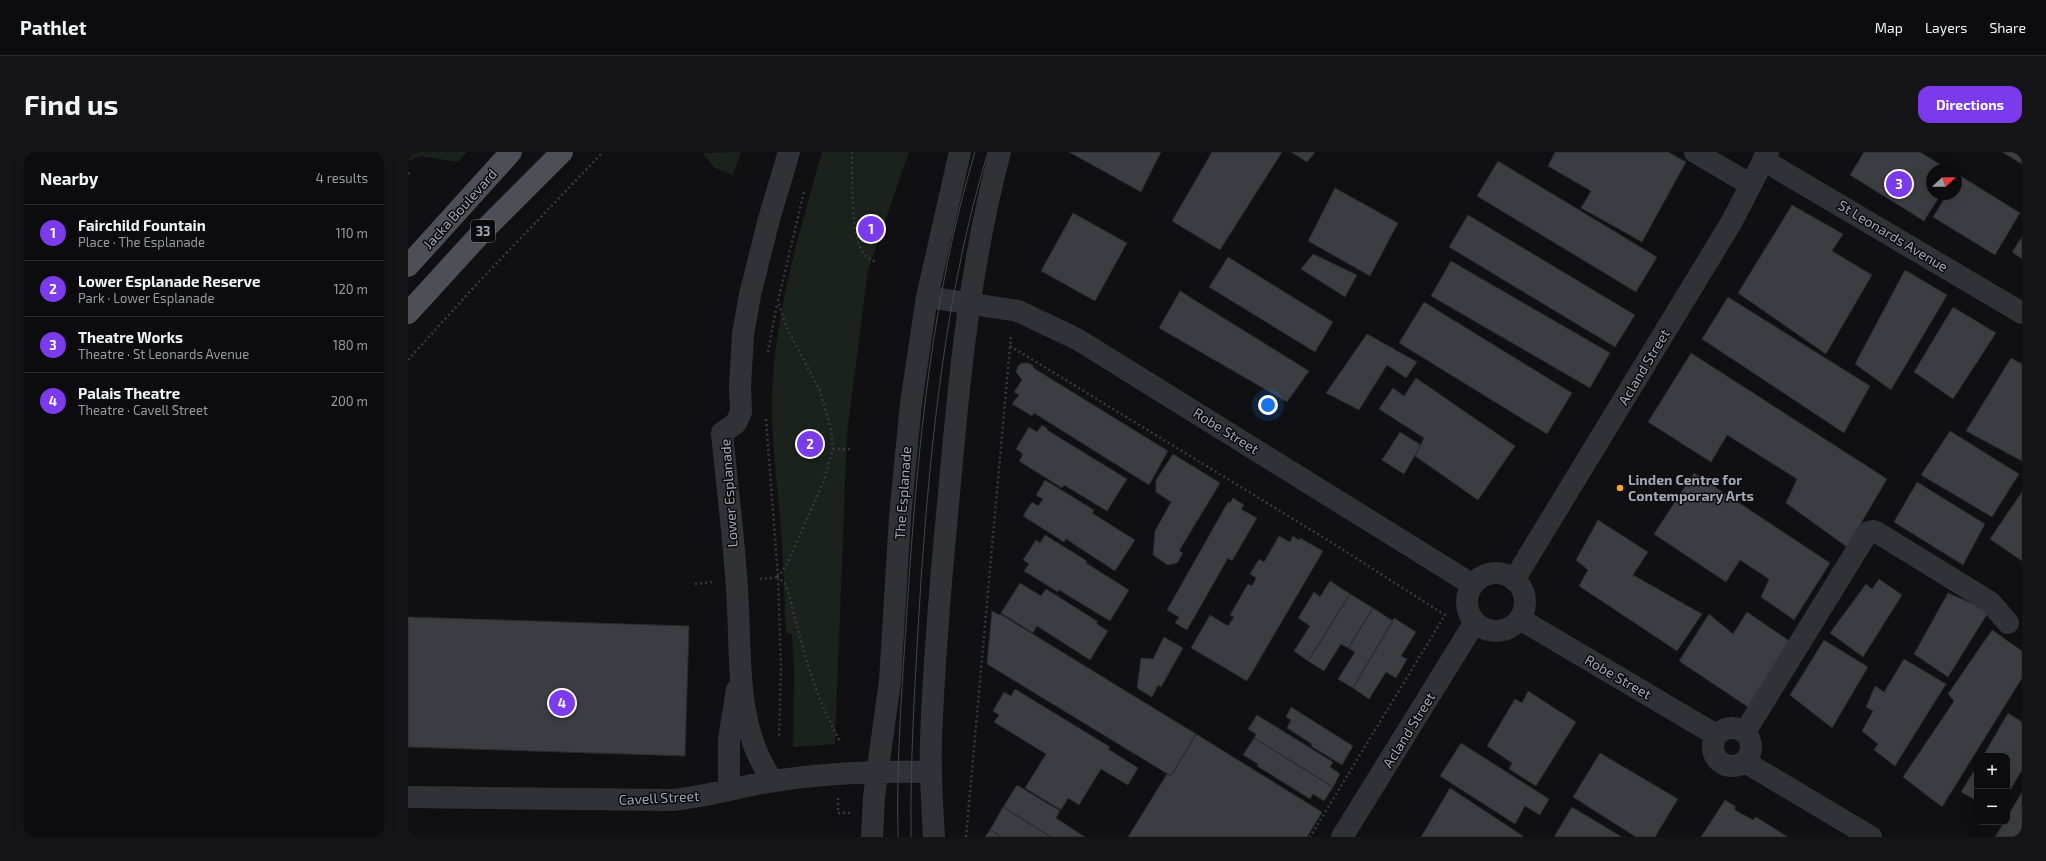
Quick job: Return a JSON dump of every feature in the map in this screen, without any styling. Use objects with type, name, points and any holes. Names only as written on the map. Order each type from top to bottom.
[{"type":"main road","name":"Jacka Boulevard","points":[[408,266],[511,152]]},
{"type":"main road","name":"33","points":[[408,313],[493,220],[562,152]]},
{"type":"street","name":"Lower Esplanade","points":[[773,781],[765,768],[754,742],[740,678],[737,592],[722,433],[736,423],[741,412],[740,372],[744,326],[769,219],[789,152]]},
{"type":"street","name":"The Esplanade","points":[[872,837],[878,772],[890,681],[907,434],[927,297],[960,152]]},
{"type":"street","points":[[934,837],[931,772],[936,640],[952,456],[968,304],[980,235],[1000,152]]},
{"type":"street","points":[[1696,152],[1751,185]]},
{"type":"street","name":"Acland Street","points":[[1514,580],[1731,223],[1765,156]]},
{"type":"street","name":"St Leonards Avenue","points":[[1765,156],[2022,312]]},
{"type":"street","name":"Robe Street","points":[[927,297],[1018,311],[1078,339],[1473,585]]},
{"type":"street","points":[[1745,732],[1868,532],[1873,531],[1878,533],[1990,602],[2008,623]]},
{"type":"street","points":[[1497,573],[1506,575],[1514,580],[1520,586],[1525,598],[1524,611],[1520,619],[1507,630],[1499,631],[1482,628],[1470,616],[1467,600],[1473,585],[1480,578],[1497,573]]},
{"type":"street","name":"Robe Street","points":[[1520,619],[1716,735]]},
{"type":"street","name":"Acland Street","points":[[1342,837],[1475,622]]},
{"type":"street","name":"Lower Esplanade","points":[[729,790],[729,739],[740,678]]},
{"type":"street","points":[[1725,728],[1736,728],[1745,732],[1750,739],[1752,747],[1750,755],[1745,762],[1736,766],[1727,766],[1718,761],[1713,753],[1713,743],[1716,735],[1725,728]]},
{"type":"street","points":[[1745,762],[1871,837]]},
{"type":"street","name":"Cavell Street","points":[[408,797],[672,800],[701,796],[773,781],[831,774],[931,772]]},
{"type":"path","points":[[408,360],[474,286],[603,152]]},
{"type":"path","points":[[852,152],[856,234],[862,251],[868,258],[876,262]]},
{"type":"path","points":[[767,355],[778,301],[805,189]]},
{"type":"path","points":[[778,301],[786,326],[820,391],[831,429],[833,449],[823,483],[788,564],[778,577]]},
{"type":"path","points":[[966,837],[1011,332]]},
{"type":"path","points":[[1010,346],[1327,540],[1445,615],[1310,837]]},
{"type":"path","points":[[766,414],[766,438],[778,577],[781,666],[779,740]]},
{"type":"path","points":[[833,449],[851,449]]},
{"type":"path","points":[[778,577],[785,584],[789,594],[812,680],[830,724],[841,743]]},
{"type":"shaded area","points":[[408,152],[467,152],[458,162],[421,156],[408,161]]},
{"type":"shaded area","points":[[741,152],[733,175],[715,168],[702,153]]},
{"type":"shaded area","points":[[822,152],[909,152],[868,270],[847,433],[835,744],[793,747],[794,668],[792,634],[786,633],[782,543],[773,438],[773,374],[788,278],[804,214]]},
{"type":"building","points":[[1069,152],[1161,152],[1141,192]]},
{"type":"building","points":[[1212,152],[1282,152],[1220,250],[1172,221]]},
{"type":"building","points":[[1291,152],[1315,152],[1307,162]]},
{"type":"building","points":[[1555,152],[1668,152],[1686,162],[1642,242],[1581,208],[1591,191],[1548,166]]},
{"type":"building","points":[[1864,152],[1920,152],[1939,164],[1926,164],[1926,200],[1937,200],[1924,221],[1850,175]]},
{"type":"building","points":[[2002,152],[2022,152],[2022,164]]},
{"type":"building","points":[[1498,161],[1657,257],[1636,292],[1477,196]]},
{"type":"building","points":[[1962,177],[2020,213],[1995,255],[1933,217],[1943,200],[1962,200]]},
{"type":"building","points":[[1335,188],[1398,223],[1370,276],[1308,241]]},
{"type":"building","points":[[1792,205],[1843,234],[1832,251],[1872,275],[1826,354],[1738,293]]},
{"type":"building","points":[[1073,213],[1127,243],[1095,301],[1041,271]]},
{"type":"building","points":[[1468,215],[1635,315],[1615,347],[1449,247]]},
{"type":"building","points":[[2022,237],[2022,259],[2012,252]]},
{"type":"building","points":[[1313,254],[1357,275],[1345,297],[1301,269]]},
{"type":"building","points":[[1228,257],[1333,322],[1315,352],[1209,287]]},
{"type":"building","points":[[1451,261],[1610,353],[1590,388],[1431,296]]},
{"type":"building","points":[[1905,270],[1947,295],[1891,390],[1855,364]]},
{"type":"building","points":[[1180,291],[1309,371],[1287,402],[1159,328]]},
{"type":"building","points":[[1728,297],[1870,386],[1844,433],[1702,339]]},
{"type":"building","points":[[1424,302],[1572,393],[1547,434],[1399,343]]},
{"type":"building","points":[[1953,307],[1996,333],[1953,399],[1914,372]]},
{"type":"building","points":[[1367,334],[1417,362],[1406,378],[1387,365],[1359,410],[1326,393]]},
{"type":"building","points":[[1691,353],[1887,479],[1847,547],[1786,503],[1797,479],[1727,435],[1711,462],[1648,422]]},
{"type":"building","points":[[2011,358],[2022,364],[2022,461],[1966,431]]},
{"type":"building","points":[[1022,363],[1032,365],[1035,369],[1168,451],[1149,485],[1034,413],[1032,416],[1012,404],[1019,395],[1014,392],[1022,380],[1016,372],[1018,366]]},
{"type":"building","points":[[1416,378],[1515,446],[1478,500],[1415,456],[1424,438],[1379,409],[1393,388],[1404,396]]},
{"type":"building","points":[[1042,425],[1048,429],[1047,430],[1127,479],[1107,511],[1064,485],[1062,488],[1019,461],[1023,454],[1016,449],[1029,427],[1037,432]]},
{"type":"building","points":[[1950,431],[2019,474],[1992,517],[1921,475]]},
{"type":"building","points":[[1400,432],[1421,445],[1404,474],[1382,460]]},
{"type":"building","points":[[1173,454],[1220,483],[1179,551],[1183,553],[1177,563],[1168,565],[1153,555],[1155,531],[1171,502],[1156,492],[1156,480]]},
{"type":"building","points":[[1694,473],[1830,563],[1794,620],[1761,597],[1769,579],[1740,560],[1726,582],[1654,534]]},
{"type":"building","points":[[1045,480],[1094,510],[1092,513],[1135,540],[1115,571],[1066,539],[1064,542],[1023,516],[1032,502],[1038,506],[1043,499],[1036,495]]},
{"type":"building","points":[[1917,482],[1985,524],[1963,565],[1894,522]]},
{"type":"building","points":[[2022,492],[2022,561],[1990,539]]},
{"type":"building","points":[[1233,498],[1244,505],[1241,509],[1257,518],[1232,561],[1228,558],[1187,630],[1175,623],[1179,617],[1167,610],[1228,502],[1230,503]]},
{"type":"building","points":[[1598,520],[1648,552],[1633,575],[1702,614],[1677,651],[1579,586],[1588,570],[1576,560]]},
{"type":"building","points":[[1045,535],[1087,561],[1086,563],[1129,590],[1110,621],[1024,571],[1029,564],[1023,560],[1036,540],[1040,543]]},
{"type":"building","points":[[1279,536],[1290,542],[1293,536],[1299,540],[1300,538],[1323,551],[1247,681],[1191,648],[1210,615],[1228,626],[1234,617],[1230,615],[1248,584],[1252,586],[1256,578],[1250,574],[1259,559],[1264,562]]},
{"type":"building","points":[[1879,579],[1902,595],[1863,657],[1830,633],[1866,584],[1872,589]]},
{"type":"building","points":[[1330,581],[1350,594],[1308,661],[1294,651],[1310,626],[1298,618],[1314,592],[1320,597]]},
{"type":"building","points":[[1020,583],[1041,596],[1046,589],[1097,621],[1097,624],[1108,631],[1090,660],[1037,626],[1033,633],[1001,613]]},
{"type":"building","points":[[1948,593],[1989,611],[1948,677],[1914,654]]},
{"type":"building","points":[[1350,594],[1373,608],[1348,648],[1341,644],[1324,671],[1308,661]]},
{"type":"building","points":[[1373,608],[1393,621],[1353,688],[1338,679],[1355,652],[1348,648]]},
{"type":"building","points":[[992,611],[999,615],[1000,614],[1196,734],[1171,776],[987,664]]},
{"type":"building","points":[[1747,612],[1794,644],[1751,709],[1679,661],[1709,614],[1733,634]]},
{"type":"building","points":[[408,617],[689,626],[685,756],[408,747]]},
{"type":"building","points":[[1394,618],[1416,632],[1401,656],[1407,659],[1396,678],[1386,672],[1369,699],[1353,688]]},
{"type":"building","points":[[1992,630],[2022,651],[2022,678],[1975,753],[1974,753],[1974,755],[1942,807],[1903,777],[1954,701],[1948,694]]},
{"type":"building","points":[[1164,637],[1183,648],[1161,687],[1158,685],[1152,697],[1137,688],[1141,658],[1153,659]]},
{"type":"building","points":[[1824,640],[1868,667],[1832,728],[1790,695]]},
{"type":"building","points":[[1904,659],[1946,684],[1895,766],[1874,750],[1878,744],[1862,731],[1873,711],[1866,707],[1875,686],[1884,692]]},
{"type":"building","points":[[1015,689],[1110,747],[1108,749],[1138,768],[1128,785],[1101,769],[1079,805],[1068,798],[1061,810],[1025,788],[1046,754],[994,722],[999,715],[993,711],[1004,692],[1011,696]]},
{"type":"building","points":[[1528,691],[1576,722],[1536,786],[1509,769],[1512,763],[1487,746],[1515,699],[1522,703]]},
{"type":"building","points":[[1291,707],[1353,746],[1342,765],[1311,746],[1312,744],[1287,728],[1291,720],[1286,717]]},
{"type":"building","points":[[2008,713],[2022,722],[2022,770],[2010,790],[2010,753],[1985,753]]},
{"type":"building","points":[[1257,715],[1333,762],[1330,767],[1340,774],[1333,787],[1254,738],[1256,734],[1248,729]]},
{"type":"building","points":[[1196,734],[1322,812],[1307,837],[1128,837],[1167,774],[1171,776]]},
{"type":"building","points":[[1254,738],[1333,787],[1324,801],[1313,794],[1310,799],[1257,766],[1258,764],[1243,755]]},
{"type":"building","points":[[1461,743],[1549,799],[1540,815],[1525,806],[1515,824],[1440,776]]},
{"type":"building","points":[[1600,753],[1678,799],[1655,837],[1636,837],[1573,797]]},
{"type":"building","points":[[1974,771],[1974,799],[1961,792]]},
{"type":"building","points":[[1017,785],[1060,811],[1056,818],[1085,837],[1051,837],[1003,807]]},
{"type":"building","points":[[1450,788],[1523,836],[1523,837],[1421,837]]},
{"type":"building","points":[[2022,792],[2022,837],[1995,837],[2002,825],[2010,825],[2010,812]]},
{"type":"building","points":[[1725,800],[1735,806],[1735,810],[1753,820],[1756,817],[1788,837],[1701,837]]},
{"type":"building","points":[[1003,807],[1051,837],[1002,837],[990,830]]},
{"type":"building","points":[[1572,807],[1622,837],[1554,837]]},
{"type":"building","points":[[990,830],[1002,837],[985,837]]},
{"type":"tram line","points":[[898,837],[898,776],[902,685],[912,538],[922,427],[929,371],[948,261],[960,206],[975,152]]},
{"type":"tram line","points":[[911,837],[912,741],[921,580],[930,472],[942,364],[961,257],[973,204],[988,152]]},
{"type":"place","name":"Theatre Works","points":[[1899,184]]},
{"type":"place","name":"Fairchild Fountain","points":[[871,229]]},
{"type":"place","name":"Lower Esplanade Reserve","points":[[810,444]]},
{"type":"place","name":"Linden Centre for Contemporary Arts","points":[[1620,488]]},
{"type":"place","name":"Palais Theatre","points":[[562,703]]}]
